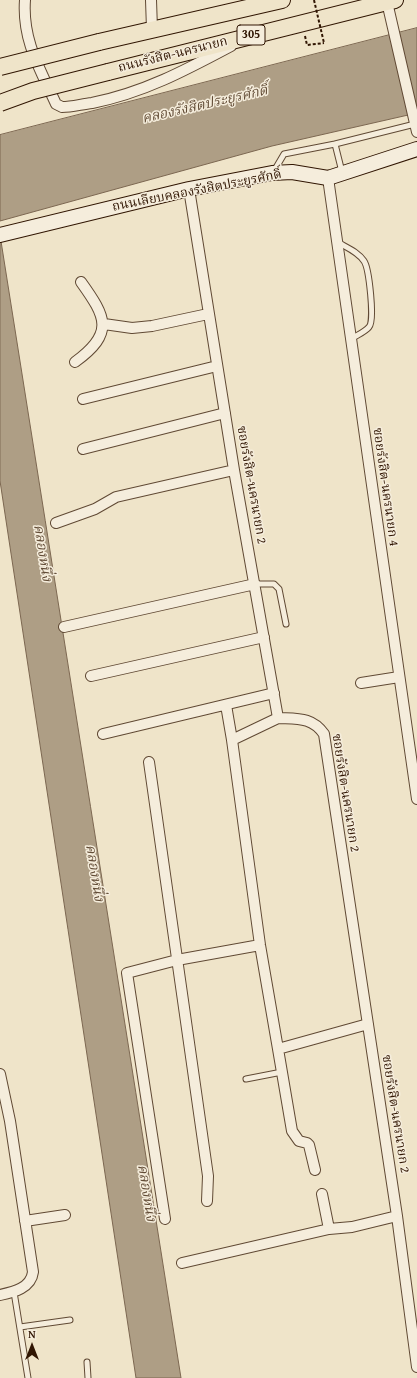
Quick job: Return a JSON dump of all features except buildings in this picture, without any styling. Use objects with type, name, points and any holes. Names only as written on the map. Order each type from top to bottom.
[{"type":"main road","name":"305","points":[[0,68],[99,42],[280,0]]},
{"type":"main road","name":"ถนนรังสิต-นครนายก","points":[[0,103],[33,91],[391,1]]},
{"type":"street","points":[[24,0],[23,15],[25,32],[30,47],[56,104],[62,107],[112,99],[137,92],[167,80],[251,36]]},
{"type":"street","points":[[151,0],[152,30]]},
{"type":"street","points":[[391,1],[392,23],[415,124]]},
{"type":"street","name":"ถนนเลียบคลองรังสิตประยูรศักดิ์","points":[[3,234],[189,190],[272,174],[292,172],[328,178],[417,149]]},
{"type":"street","name":"ซอยรังสิต-นครนายก 4","points":[[328,178],[339,243],[350,339],[417,799]]},
{"type":"street","name":"ซอยรังสิต-นครนายก 2","points":[[189,190],[234,470],[278,718],[307,720],[318,725],[324,734],[397,1216],[417,1367]]},
{"type":"street","points":[[75,362],[89,352],[104,324],[98,306],[81,282]]},
{"type":"street","points":[[104,324],[132,328],[152,326],[208,314]]},
{"type":"street","points":[[83,399],[217,366]]},
{"type":"street","points":[[83,449],[225,413]]},
{"type":"street","points":[[56,523],[95,509],[116,497],[234,470]]},
{"type":"street","points":[[64,627],[255,584]]},
{"type":"street","points":[[91,676],[264,637]]},
{"type":"street","points":[[361,683],[399,677]]},
{"type":"street","points":[[103,734],[274,693]]},
{"type":"street","points":[[226,705],[260,945],[292,1131],[299,1141],[307,1142],[309,1145],[315,1170]]},
{"type":"street","points":[[232,740],[278,718]]},
{"type":"street","points":[[149,762],[208,1176],[207,1201]]},
{"type":"street","points":[[165,1218],[126,974],[129,971],[177,960],[260,945]]},
{"type":"street","points":[[278,1049],[368,1024]]},
{"type":"street","points":[[0,1074],[10,1121],[33,1272],[33,1277],[22,1288],[14,1292],[0,1295]]},
{"type":"street","points":[[322,1194],[329,1229]]},
{"type":"street","points":[[25,1221],[65,1215]]},
{"type":"street","points":[[182,1262],[329,1229],[352,1228],[397,1216]]},
{"type":"lane","points":[[272,174],[284,154],[335,144],[415,124]]},
{"type":"lane","points":[[335,144],[342,174]]},
{"type":"lane","points":[[339,243],[357,254],[365,262],[372,307],[373,319],[370,327],[350,339]]},
{"type":"lane","points":[[255,584],[274,584],[279,589],[286,624]]},
{"type":"lane","points":[[246,1079],[282,1072]]},
{"type":"lane","points":[[14,1292],[28,1378]]},
{"type":"lane","points":[[20,1328],[70,1320]]},
{"type":"lane","points":[[87,1362],[88,1378]]},
{"type":"path","points":[[302,23],[307,45],[324,43],[314,0]]},
{"type":"water","name":"คลองรังสิตประยูรศักดิ์","points":[[417,28],[417,113],[272,146],[0,221],[0,135]]},
{"type":"water","name":"คลองหนึ่ง","points":[[0,235],[181,1378],[136,1378],[0,481]]}]
